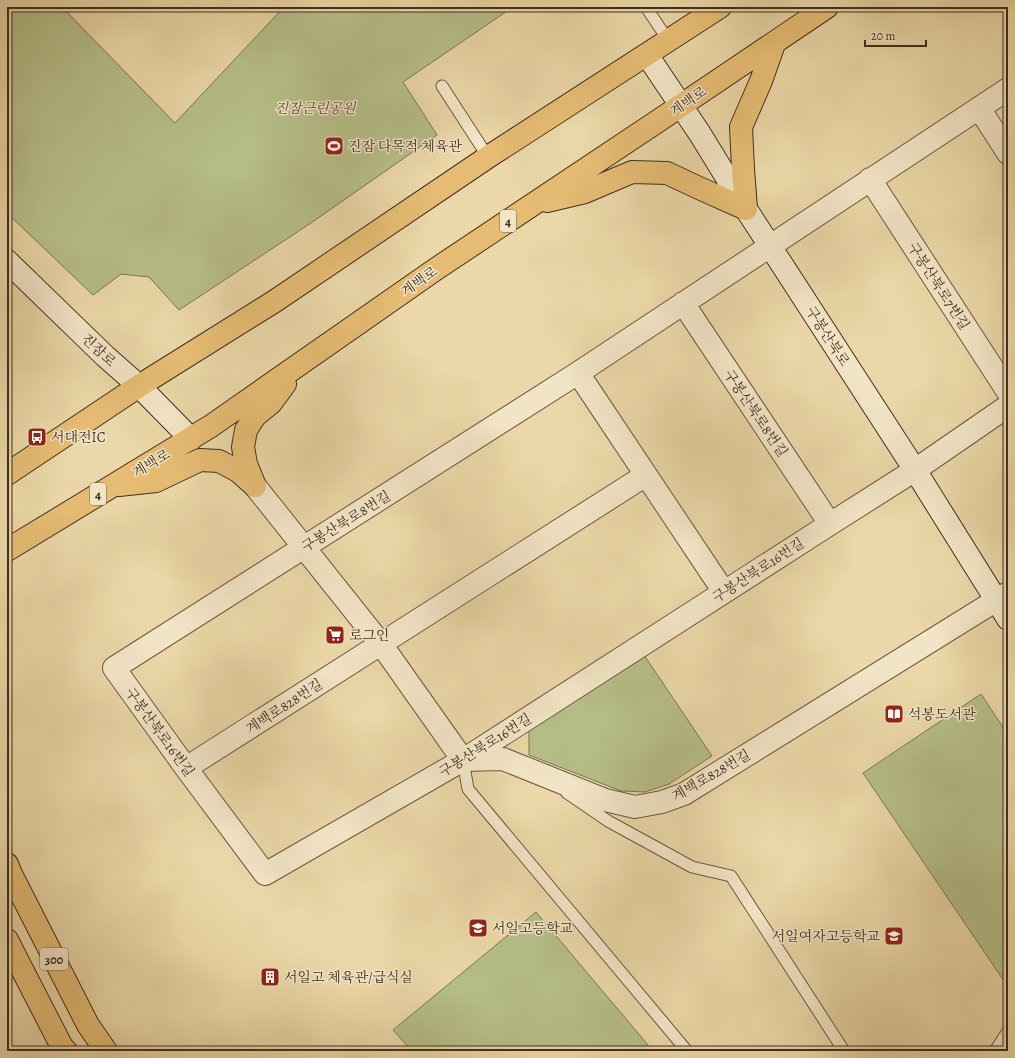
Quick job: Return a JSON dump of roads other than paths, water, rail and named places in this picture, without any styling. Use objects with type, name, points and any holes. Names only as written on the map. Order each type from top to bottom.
[{"type":"main road","points":[[7,474],[139,386],[275,301],[488,157],[720,7]]},
{"type":"main road","name":"계백로","points":[[7,550],[211,426],[436,269],[774,44],[827,7]]},
{"type":"main road","points":[[533,205],[585,192],[632,172],[667,173],[746,208],[741,127],[761,81],[774,44]]},
{"type":"main road","points":[[255,486],[246,464],[243,447],[246,430],[255,416],[271,403],[302,363]]},
{"type":"main road","points":[[112,486],[156,481],[200,460],[219,461],[238,471],[255,486]]},
{"type":"main road","name":"300","points":[[7,864],[88,1025],[106,1051]]},
{"type":"main road","name":"300","points":[[7,940],[62,1047],[66,1051]]},
{"type":"street","name":"구봉산북로","points":[[647,55],[700,134],[770,246],[915,470],[1002,597],[1008,619]]},
{"type":"street","points":[[770,246],[1008,89]]},
{"type":"street","points":[[979,108],[1008,153]]},
{"type":"street","name":"구봉산북로7번길","points":[[870,179],[1008,392]]},
{"type":"street","name":"구봉산북로8번길","points":[[114,668],[578,374],[770,246]]},
{"type":"street","name":"진잠로","points":[[7,261],[105,356],[139,386],[191,439]]},
{"type":"street","name":"구봉산북로8번길","points":[[683,303],[830,524]]},
{"type":"street","points":[[578,374],[724,592]]},
{"type":"street","name":"구봉산북로16번길","points":[[114,668],[265,874],[463,760],[915,470],[1008,406]]},
{"type":"street","name":"계백로828번길","points":[[186,768],[646,475]]},
{"type":"street","points":[[255,486],[382,644],[463,760]]},
{"type":"street","name":"계백로828번길","points":[[463,760],[503,759],[605,800],[635,807],[662,802],[684,794],[1002,597]]},
{"type":"lane","points":[[646,7],[668,40]]},
{"type":"lane","points":[[442,86],[488,157]]},
{"type":"lane","points":[[463,760],[468,789],[687,1051]]},
{"type":"lane","points":[[533,771],[608,821],[692,867],[731,876],[844,1051]]},
{"type":"lane","points":[[996,1051],[1008,1031]]},
{"type":"place","name":"진잠 다목적 체육관","points":[[334,146]]},
{"type":"place","name":"서대전IC","points":[[37,437]]},
{"type":"place","name":"로그인","points":[[335,635]]},
{"type":"place","name":"석봉도서관","points":[[894,714]]},
{"type":"place","name":"서일고등학교","points":[[478,928]]},
{"type":"place","name":"서일여자고등학교","points":[[894,936]]},
{"type":"place","name":"서일고 체육관/급식실","points":[[270,977]]},
{"type":"park label","name":"진잠근린공원","points":[[315,108]]}]
